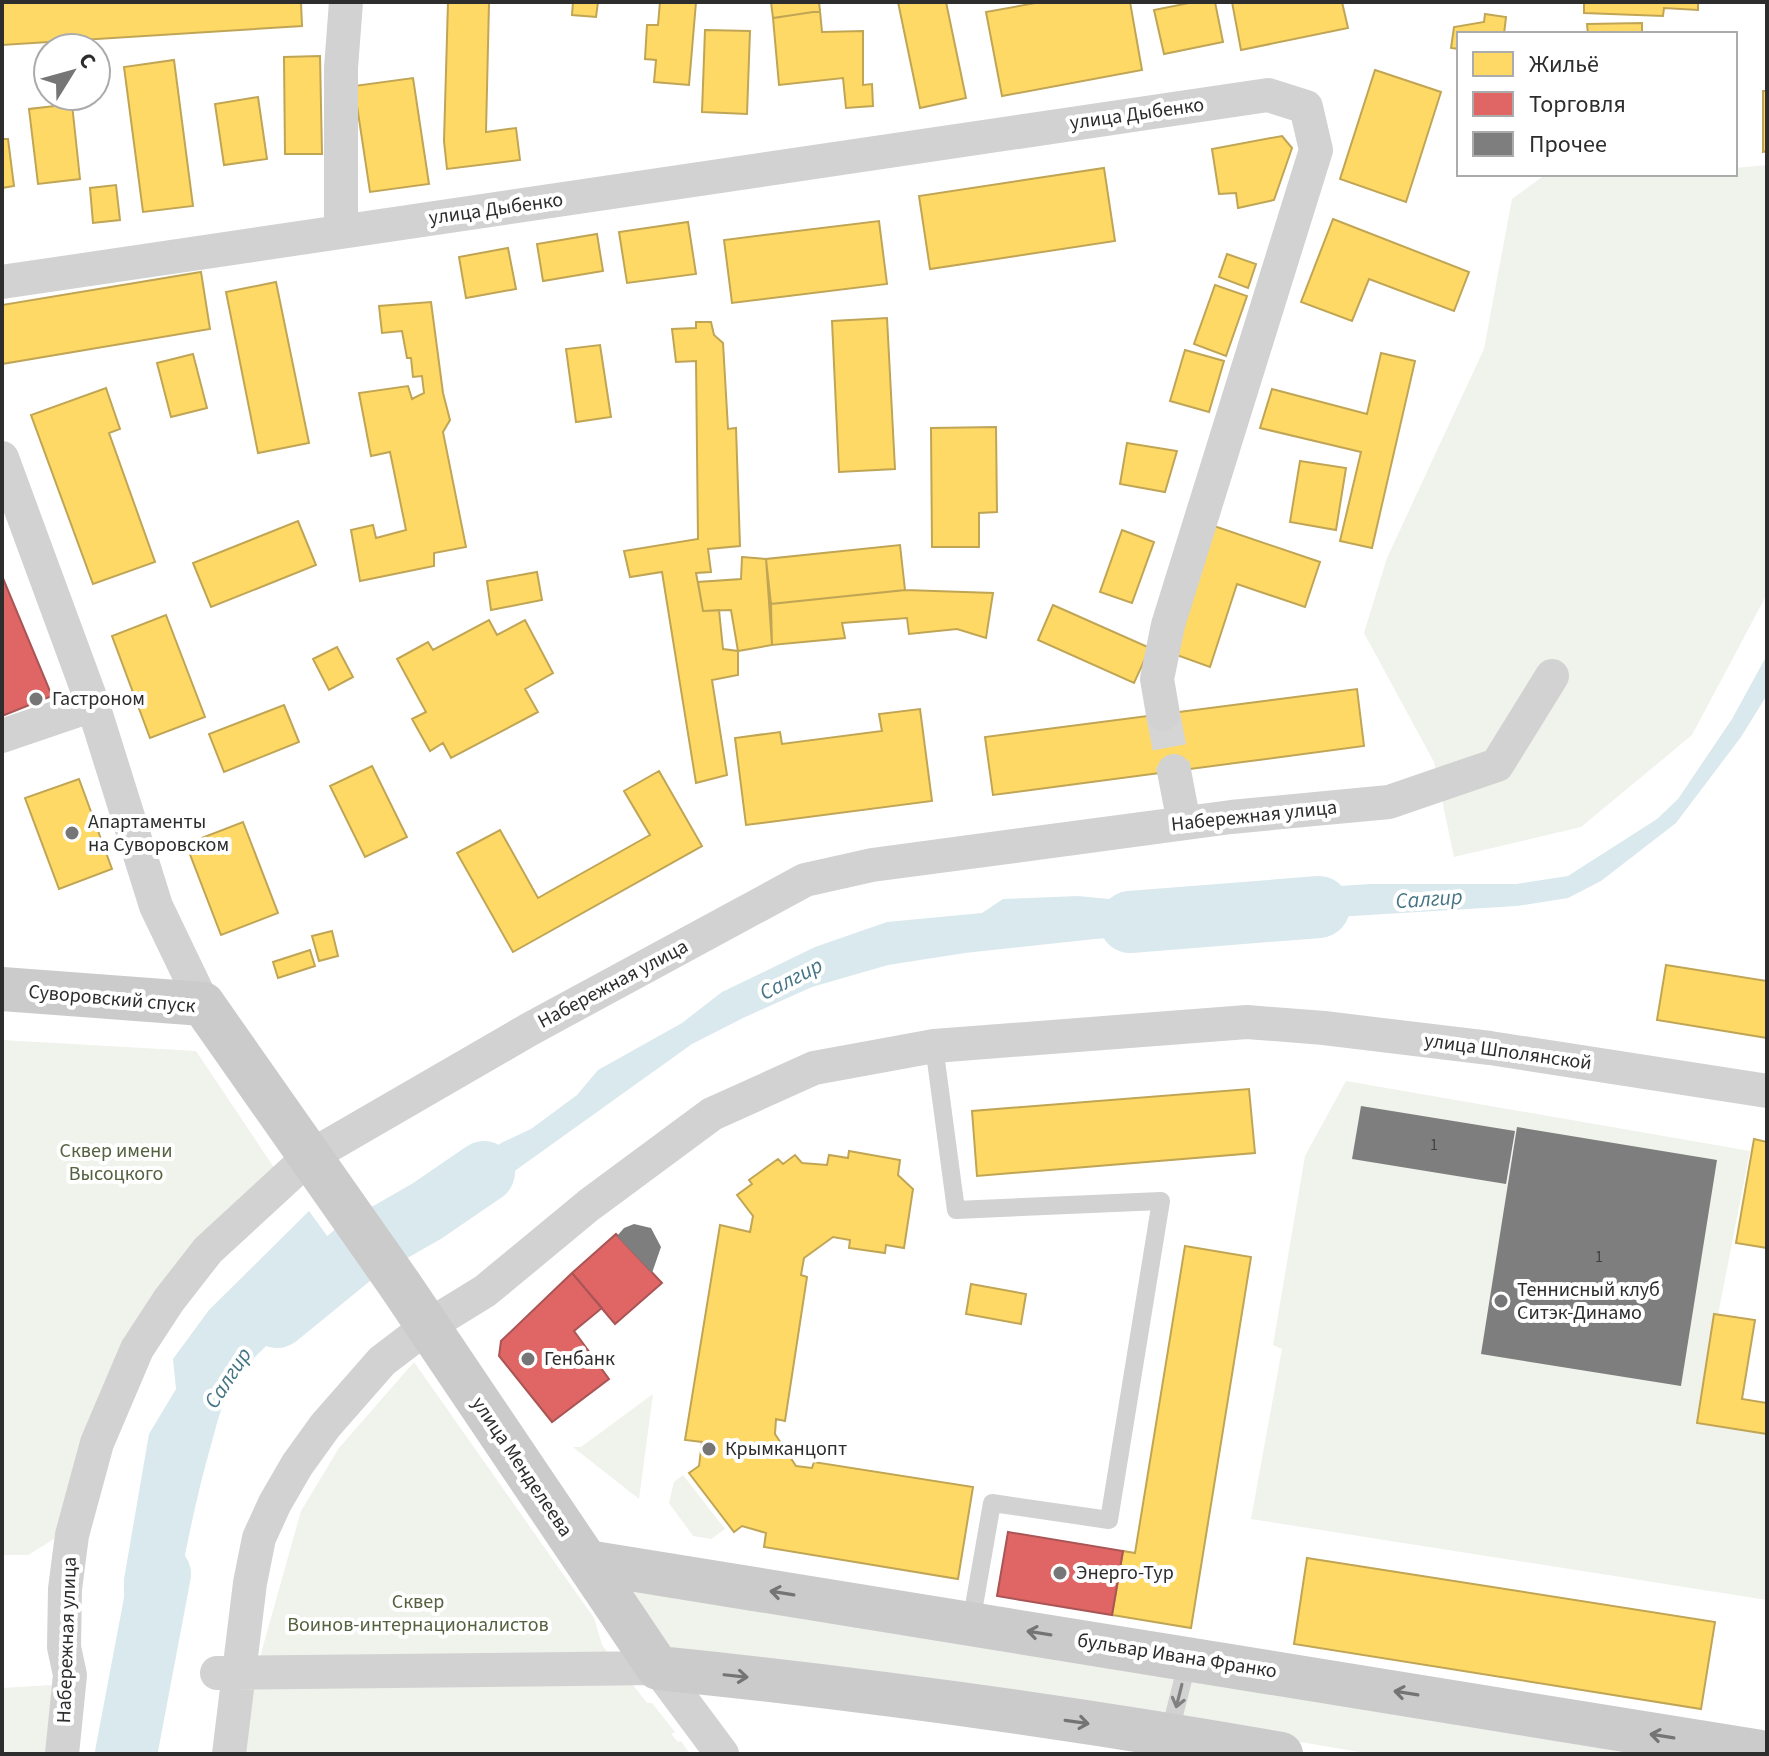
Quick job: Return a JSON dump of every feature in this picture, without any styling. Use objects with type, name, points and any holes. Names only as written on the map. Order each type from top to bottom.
[{"type":"street","points":[[341,232],[341,68],[346,2]]},
{"type":"street","name":"улица Дыбенко","points":[[2,282],[1268,95],[1306,107],[1316,150],[1168,625],[1157,679],[1163,714]]},
{"type":"street","points":[[2,458],[93,705],[156,906],[203,1004]]},
{"type":"street","name":"Набережная улица","points":[[62,1754],[70,1675],[64,1647],[65,1589],[72,1535],[97,1443],[137,1349],[169,1300],[208,1250],[317,1168],[530,1029],[805,880],[872,865],[1184,823],[1389,802],[1497,765],[1552,676]]},
{"type":"street","points":[[2,736],[93,705]]},
{"type":"street","points":[[1174,771],[1184,823]]},
{"type":"street","name":"Суворовский спуск","points":[[2,989],[203,1004],[317,1168]]},
{"type":"street","name":"улица Шполянской","points":[[934,1046],[1247,1022],[1490,1048],[1767,1091]]},
{"type":"street","points":[[229,1754],[226,1673],[259,1538],[297,1465],[325,1426],[382,1361],[428,1326],[485,1291],[589,1205],[712,1114],[814,1068],[934,1046]]},
{"type":"street","name":"улица Менделеева","points":[[317,1168],[428,1326],[658,1668],[722,1754]]},
{"type":"street","name":"бульвар Ивана Франко","points":[[587,1562],[1767,1753]]},
{"type":"street","points":[[226,1673],[658,1668],[753,1677],[1169,1735],[1281,1754]]},
{"type":"lane","points":[[934,1046],[956,1210],[1161,1201],[1109,1520],[992,1503],[971,1623]]},
{"type":"lane","points":[[1169,1735],[1188,1657]]},
{"type":"green space","points":[[1767,165],[1767,594],[1692,735],[1581,827],[1454,857],[1434,762],[1364,633],[1387,558],[1484,349],[1512,199],[1543,176],[1737,176],[1737,168]]},
{"type":"green space","name":"Сквер имени Высоцкого","points":[[2,1040],[196,1051],[275,1169],[93,1412],[54,1539],[28,1555],[2,1555]]},
{"type":"green space","name":"Теннисный клуб Ситэк-Динамо","points":[[1346,1081],[1750,1151],[1697,1422],[1767,1434],[1767,1600],[1251,1519],[1282,1349],[1273,1345],[1305,1156]]},
{"type":"green space","name":"Сквер Воинов-интернационалистов","points":[[414,1362],[594,1618],[602,1645],[647,1703],[652,1703],[675,1732],[671,1734],[678,1742],[681,1741],[690,1754],[239,1754],[244,1714],[301,1511],[339,1448]]},
{"type":"green space","points":[[653,1394],[639,1499],[573,1447],[581,1447]]},
{"type":"green space","points":[[683,1475],[725,1529],[711,1539],[693,1536],[669,1503],[674,1482]]},
{"type":"green space","points":[[618,1582],[1179,1670],[1167,1719],[667,1654]]},
{"type":"green space","points":[[1190,1672],[1688,1754],[1371,1754],[1178,1721]]},
{"type":"green space","points":[[52,1685],[47,1754],[2,1754],[2,1688]]},
{"type":"water","points":[[1767,655],[1767,695],[1741,737],[1676,823],[1601,881],[1568,898],[1517,906],[1236,923],[1231,893],[1370,884],[1516,884],[1568,876],[1657,819],[1678,799],[1732,719]]},
{"type":"water","points":[[1078,896],[1140,902],[1210,897],[1215,931],[1095,939],[965,953],[888,965],[812,987],[692,1044],[425,1235],[397,1195],[426,1190],[503,1142],[531,1129],[577,1095],[598,1070],[682,1023],[722,992],[815,947],[887,922],[982,913],[1003,899]]},
{"type":"water","points":[[309,1211],[344,1259],[339,1286],[271,1342],[230,1388],[197,1499],[165,1662],[124,1657],[124,1579],[149,1434],[176,1389],[173,1359],[209,1310]]},
{"type":"water","points":[[121,1692],[159,1693],[152,1754],[110,1754]]},
{"type":"building: Жильё","points":[[2,2],[301,2],[302,26],[112,38],[112,32],[32,32],[32,43],[2,45]]},
{"type":"building: Жильё","points":[[448,2],[489,3],[486,132],[516,128],[520,160],[447,169],[444,141]]},
{"type":"building: Жильё","points":[[573,2],[598,2],[596,17],[572,15]]},
{"type":"building: Жильё","points":[[660,2],[696,2],[689,85],[654,82],[656,60],[645,59],[647,25],[658,25]]},
{"type":"building: Жильё","points":[[771,2],[819,2],[820,11],[773,18]]},
{"type":"building: Жильё","points":[[898,2],[946,2],[966,98],[920,108]]},
{"type":"building: Жильё","points":[[1041,2],[1130,2],[1142,70],[1002,96],[986,12]]},
{"type":"building: Жильё","points":[[1194,2],[1215,2],[1223,42],[1164,54],[1154,10]]},
{"type":"building: Жильё","points":[[1232,2],[1342,2],[1348,28],[1241,50]]},
{"type":"building: Жильё","points":[[1584,2],[1698,2],[1698,10],[1664,8],[1663,16],[1584,13]]},
{"type":"building: Жильё","points":[[820,11],[822,32],[863,31],[863,85],[872,84],[873,106],[846,108],[843,78],[779,85],[773,18]]},
{"type":"building: Жильё","points":[[1485,14],[1506,17],[1504,32],[1457,32],[1457,49],[1451,48],[1454,27],[1484,22]]},
{"type":"building: Жильё","points":[[1642,23],[1642,32],[1588,32],[1587,24]]},
{"type":"building: Жильё","points":[[705,30],[750,31],[747,114],[702,112]]},
{"type":"building: Жильё","points":[[320,56],[322,154],[285,154],[284,57]]},
{"type":"building: Жильё","points":[[174,60],[193,206],[143,212],[124,67]]},
{"type":"building: Жильё","points":[[1375,70],[1441,92],[1406,202],[1340,179]]},
{"type":"building: Жильё","points":[[413,78],[429,184],[370,192],[354,86]]},
{"type":"building: Жильё","points":[[1763,91],[1767,91],[1767,151],[1763,152]]},
{"type":"building: Жильё","points":[[258,97],[267,159],[224,165],[215,104]]},
{"type":"building: Жильё","points":[[29,109],[32,112],[73,112],[80,179],[38,184]]},
{"type":"building: Жильё","points":[[1282,136],[1292,148],[1274,200],[1238,208],[1236,193],[1219,194],[1212,149]]},
{"type":"building: Жильё","points":[[2,139],[8,139],[14,186],[2,188]]},
{"type":"building: Жильё","points":[[1104,168],[1115,241],[930,269],[919,196]]},
{"type":"building: Жильё","points":[[116,185],[120,220],[93,223],[90,188]]},
{"type":"building: Жильё","points":[[1333,219],[1469,272],[1454,311],[1369,279],[1352,321],[1301,302]]},
{"type":"building: Жильё","points":[[879,221],[887,284],[732,303],[724,240]]},
{"type":"building: Жильё","points":[[688,222],[696,274],[627,283],[619,232]]},
{"type":"building: Жильё","points":[[597,234],[603,271],[543,281],[537,244]]},
{"type":"building: Жильё","points":[[508,248],[516,289],[466,298],[459,257]]},
{"type":"building: Жильё","points":[[1227,254],[1256,264],[1248,288],[1219,277]]},
{"type":"building: Жильё","points":[[201,272],[210,329],[2,364],[2,305]]},
{"type":"building: Жильё","points":[[276,282],[309,443],[258,453],[226,292]]},
{"type":"building: Жильё","points":[[1215,285],[1247,296],[1226,356],[1194,344]]},
{"type":"building: Жильё","points":[[431,302],[443,393],[450,420],[443,432],[466,547],[434,553],[434,566],[360,581],[351,530],[373,525],[376,538],[406,530],[390,452],[371,456],[359,393],[408,386],[412,399],[424,393],[422,376],[413,377],[411,358],[407,358],[402,331],[382,333],[379,306]]},
{"type":"building: Жильё","points":[[887,318],[895,469],[839,472],[832,321]]},
{"type":"building: Жильё","points":[[696,322],[711,322],[714,335],[723,343],[728,429],[736,428],[740,546],[708,549],[711,572],[696,573],[703,611],[719,610],[723,649],[738,651],[738,675],[712,680],[727,775],[696,783],[662,572],[630,577],[624,551],[698,539],[696,361],[676,362],[672,329],[696,328]]},
{"type":"building: Жильё","points":[[600,345],[611,417],[576,422],[566,349]]},
{"type":"building: Жильё","points":[[1185,350],[1224,361],[1209,412],[1170,401]]},
{"type":"building: Жильё","points":[[1381,353],[1415,361],[1372,548],[1340,541],[1361,452],[1260,428],[1272,389],[1367,414]]},
{"type":"building: Жильё","points":[[193,354],[207,408],[171,417],[157,363]]},
{"type":"building: Жильё","points":[[106,388],[120,429],[109,433],[155,562],[93,584],[31,415]]},
{"type":"building: Жильё","points":[[996,427],[997,512],[979,513],[979,547],[932,547],[931,428]]},
{"type":"building: Жильё","points":[[1127,443],[1177,451],[1165,492],[1120,484]]},
{"type":"building: Жильё","points":[[1300,461],[1346,468],[1336,530],[1290,522]]},
{"type":"building: Жильё","points":[[298,521],[316,565],[211,607],[193,563]]},
{"type":"building: Жильё","points":[[1214,526],[1320,562],[1305,607],[1237,584],[1210,667],[1171,653]]},
{"type":"building: Жильё","points":[[1122,530],[1154,542],[1132,603],[1100,592]]},
{"type":"building: Жильё","points":[[900,545],[905,590],[771,604],[766,559]]},
{"type":"building: Жильё","points":[[742,557],[766,559],[772,645],[738,651],[731,610],[703,611],[698,582],[741,579]]},
{"type":"building: Жильё","points":[[537,572],[542,600],[491,610],[487,581]]},
{"type":"building: Жильё","points":[[905,590],[993,593],[986,638],[957,629],[909,634],[907,618],[842,623],[845,638],[772,645],[771,604]]},
{"type":"building: Жильё","points":[[1053,605],[1150,648],[1134,683],[1038,640]]},
{"type":"building: Жильё","points":[[166,615],[205,717],[150,738],[112,636]]},
{"type":"building: Жильё","points":[[489,620],[497,635],[525,620],[553,673],[525,689],[538,712],[451,758],[443,743],[430,751],[412,719],[426,712],[397,659],[428,642],[433,650]]},
{"type":"building: Жильё","points":[[337,647],[353,677],[329,690],[313,659]]},
{"type":"building: Жильё","points":[[1357,689],[1364,746],[993,795],[985,737]]},
{"type":"building: Жильё","points":[[284,705],[299,742],[224,772],[209,734]]},
{"type":"building: Жильё","points":[[920,709],[932,801],[746,825],[735,738],[780,732],[782,744],[882,731],[879,714]]},
{"type":"building: Жильё","points":[[372,766],[407,837],[365,857],[330,786]]},
{"type":"building: Жильё","points":[[659,771],[702,846],[513,952],[457,853],[500,830],[538,898],[650,835],[624,791]]},
{"type":"building: Жильё","points":[[79,779],[112,869],[59,889],[25,798]]},
{"type":"building: Жильё","points":[[243,822],[278,913],[221,935],[186,844]]},
{"type":"building: Жильё","points":[[332,931],[338,956],[319,961],[312,936]]},
{"type":"building: Жильё","points":[[310,950],[315,966],[278,978],[273,962]]},
{"type":"building: Жильё","points":[[1666,965],[1767,981],[1767,1038],[1657,1020]]},
{"type":"building: Жильё","points":[[1249,1089],[1255,1153],[977,1176],[972,1111]]},
{"type":"building: Жильё","points":[[1754,1139],[1767,1142],[1767,1248],[1736,1243]]},
{"type":"building: Жильё","points":[[849,1151],[900,1160],[898,1175],[913,1189],[904,1248],[886,1245],[885,1253],[849,1248],[850,1240],[833,1237],[804,1258],[801,1275],[807,1277],[785,1421],[776,1419],[775,1434],[796,1466],[812,1468],[814,1462],[973,1487],[958,1579],[764,1547],[766,1533],[742,1526],[734,1532],[689,1473],[699,1466],[702,1442],[685,1440],[720,1225],[750,1232],[753,1216],[737,1195],[752,1184],[749,1180],[778,1159],[783,1164],[795,1155],[802,1163],[827,1165],[829,1155],[848,1158]]},
{"type":"building: Жильё","points":[[1185,1246],[1251,1257],[1191,1628],[1112,1615],[1123,1551],[1135,1553]]},
{"type":"building: Жильё","points":[[971,1284],[1026,1294],[1021,1324],[966,1314]]},
{"type":"building: Жильё","points":[[1714,1314],[1755,1320],[1742,1399],[1767,1403],[1767,1434],[1697,1423]]},
{"type":"building: Жильё","points":[[1307,1558],[1715,1622],[1701,1709],[1294,1644]]},
{"type":"building: Торговля","points":[[2,576],[52,696],[2,716]]},
{"type":"building: Торговля","points":[[616,1234],[662,1283],[615,1324],[572,1273]]},
{"type":"building: Торговля","points":[[572,1273],[602,1308],[574,1331],[609,1379],[552,1422],[499,1356],[501,1341]]},
{"type":"building: Торговля","name":"Энерго-Тур","points":[[1008,1532],[1123,1551],[1112,1615],[997,1596]]},
{"type":"building: Прочее","points":[[1361,1106],[1515,1131],[1506,1184],[1352,1159]]},
{"type":"building: Прочее","points":[[1517,1127],[1717,1160],[1681,1386],[1481,1354]]},
{"type":"building: Прочее","points":[[634,1224],[651,1228],[661,1247],[652,1273],[617,1236],[624,1228]]},
{"type":"waterway","name":"Салгир","points":[[1130,922],[1319,907]]},
{"type":"waterway","name":"Салгир","points":[[277,1317],[359,1250],[427,1211],[484,1172]]},
{"type":"waterway","name":"Салгир","points":[[126,1754],[160,1574]]},
{"type":"tunnel","points":[[1163,714],[1174,771]]},
{"type":"place","name":"Гастроном","points":[[36,699]]},
{"type":"place","name":"Апартаменты на Суворовском","points":[[72,833]]},
{"type":"place","name":"Теннисный клуб Ситэк-Динамо","points":[[1501,1301]]},
{"type":"place","name":"Генбанк","points":[[528,1359]]},
{"type":"place","name":"Крымканцопт","points":[[709,1449]]},
{"type":"place","name":"Энерго-Тур","points":[[1060,1573]]}]
